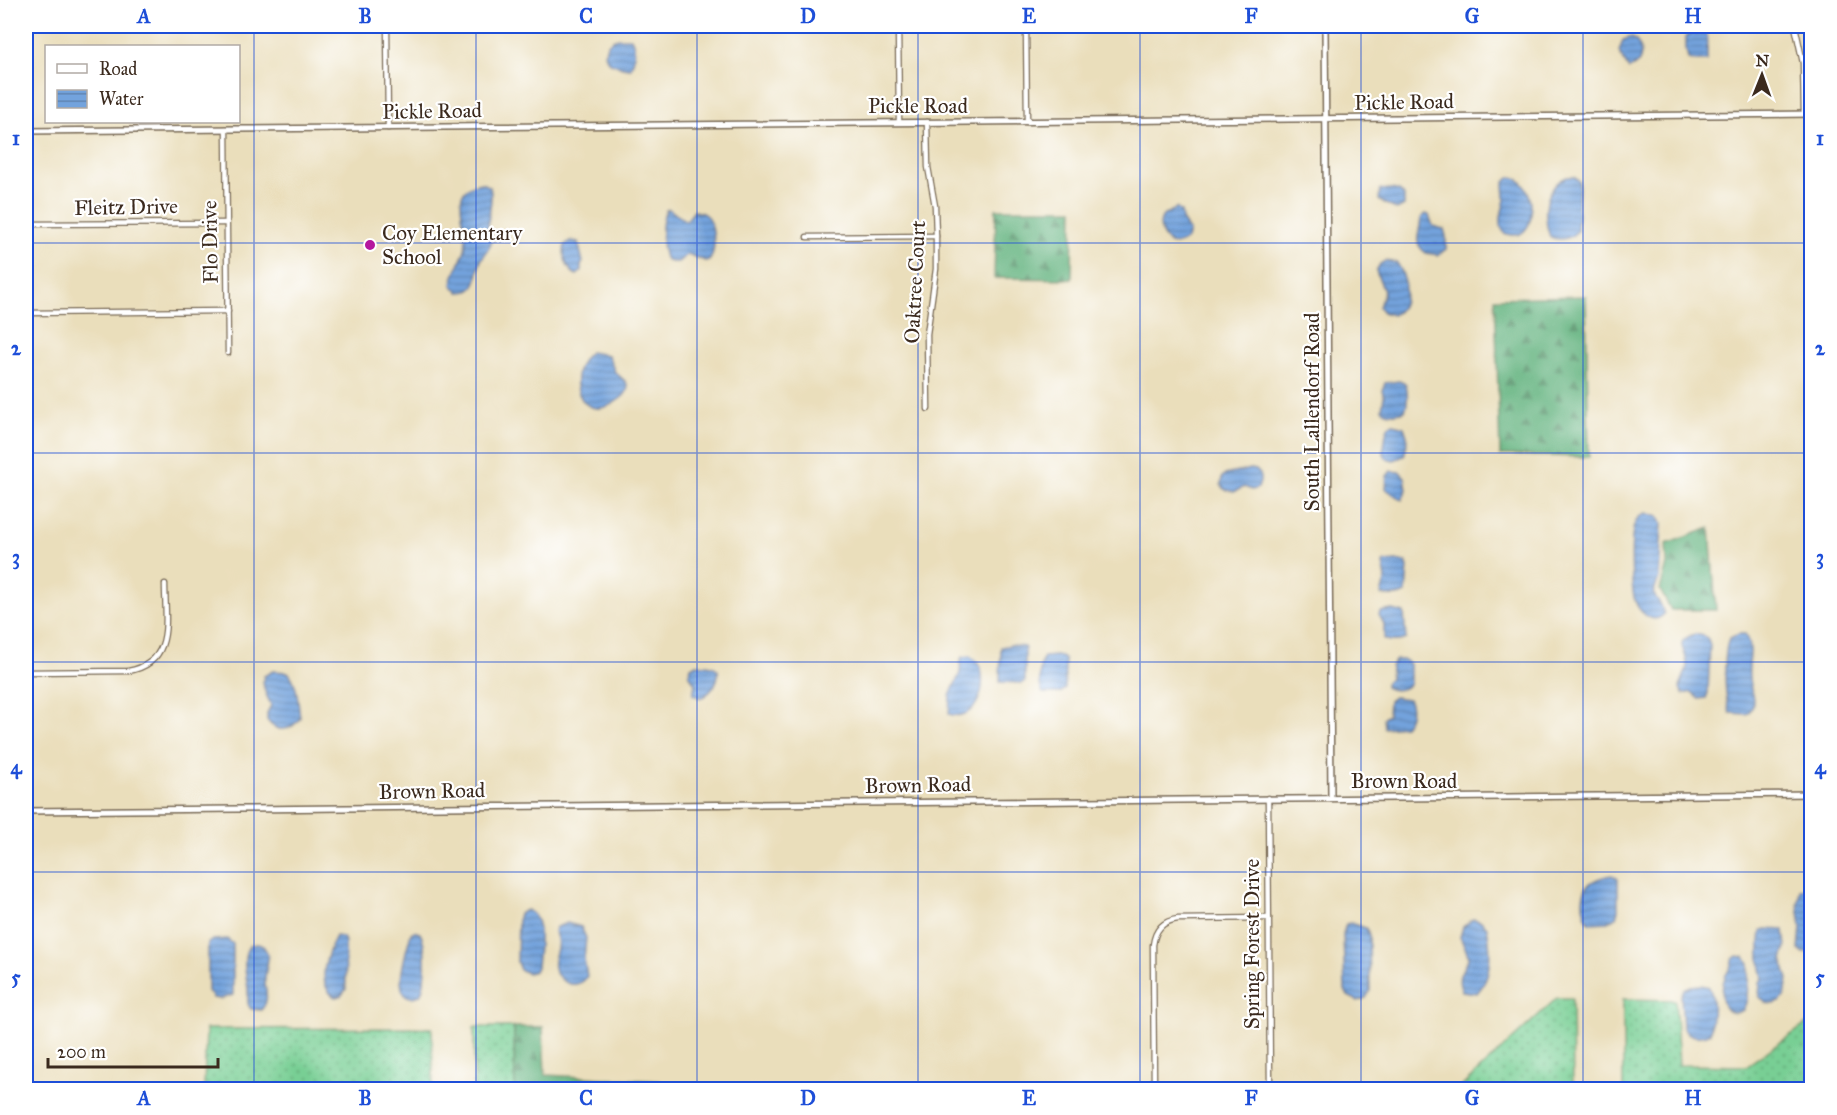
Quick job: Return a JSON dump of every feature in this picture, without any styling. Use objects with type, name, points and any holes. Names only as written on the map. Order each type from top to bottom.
[{"type":"street","points":[[387,26],[388,128]]},
{"type":"street","points":[[898,26],[899,122]]},
{"type":"street","points":[[1026,26],[1027,122]]},
{"type":"street","name":"South Lallendorf Road","points":[[1325,26],[1331,798]]},
{"type":"street","points":[[1795,26],[1803,63],[1804,114]]},
{"type":"street","name":"Pickle Road","points":[[26,131],[1812,114]]},
{"type":"street","name":"Oaktree Court","points":[[927,122],[928,167],[935,206],[936,236],[935,276],[927,334],[928,409]]},
{"type":"street","name":"Flo Drive","points":[[226,129],[228,353]]},
{"type":"street","name":"Fleitz Drive","points":[[26,224],[226,223]]},
{"type":"street","points":[[807,237],[936,236]]},
{"type":"street","points":[[26,313],[228,311]]},
{"type":"street","points":[[26,672],[129,672],[150,664],[162,650],[165,638],[165,584]]},
{"type":"street","name":"Brown Road","points":[[26,811],[1812,794]]},
{"type":"street","name":"Spring Forest Drive","points":[[1268,798],[1270,1089]]},
{"type":"street","points":[[1154,1089],[1153,945],[1156,932],[1165,922],[1178,919],[1269,918]]},
{"type":"green space","points":[[996,209],[1073,209],[1072,279],[994,278]]},
{"type":"green space","points":[[1586,296],[1589,457],[1500,455],[1495,298]]},
{"type":"green space","points":[[1710,528],[1716,610],[1671,610],[1660,590],[1667,564],[1666,544]]},
{"type":"green space","points":[[1557,998],[1572,998],[1573,1089],[1459,1089]]},
{"type":"green space","points":[[1623,999],[1675,1000],[1679,1065],[1746,1066],[1811,1021],[1811,1089],[1623,1089]]},
{"type":"green space","points":[[474,1027],[514,1027],[515,1089],[474,1089]]},
{"type":"green space","points":[[514,1027],[543,1027],[545,1075],[660,1081],[660,1089],[515,1089]]},
{"type":"green space","points":[[432,1028],[433,1089],[204,1089],[206,1029]]},
{"type":"water","points":[[1707,35],[1707,61],[1688,59],[1686,36]]},
{"type":"water","points":[[1631,37],[1639,45],[1641,54],[1638,63],[1629,69],[1619,52],[1623,40]]},
{"type":"water","points":[[618,38],[631,38],[633,42],[634,53],[631,68],[613,64],[606,57],[607,46]]},
{"type":"water","points":[[1510,177],[1519,180],[1526,187],[1530,198],[1530,222],[1525,230],[1516,235],[1504,233],[1501,224],[1505,199],[1504,183]]},
{"type":"water","points":[[1567,177],[1574,177],[1579,181],[1577,231],[1568,237],[1554,238],[1550,237],[1547,229],[1547,202],[1554,188]]},
{"type":"water","points":[[483,183],[490,187],[491,192],[488,229],[491,242],[480,263],[474,287],[466,292],[459,292],[452,285],[465,249],[461,199],[464,192],[471,186]]},
{"type":"water","points":[[1392,189],[1404,196],[1404,206],[1397,210],[1379,200],[1380,190]]},
{"type":"water","points":[[1176,208],[1181,212],[1182,220],[1189,231],[1187,239],[1174,244],[1164,238],[1160,227],[1163,216]]},
{"type":"water","points":[[669,209],[686,221],[694,211],[703,213],[708,218],[714,236],[712,256],[709,261],[688,254],[678,262],[670,262],[665,258],[662,227],[664,215]]},
{"type":"water","points":[[1426,214],[1429,215],[1433,226],[1444,229],[1446,249],[1438,255],[1426,253],[1418,244],[1421,220]]},
{"type":"water","points":[[570,241],[578,242],[583,262],[582,271],[577,275],[570,270],[565,258],[565,245]]},
{"type":"water","points":[[1385,261],[1397,263],[1405,284],[1402,306],[1392,315],[1383,312],[1379,307],[1384,291],[1376,271]]},
{"type":"water","points":[[590,352],[608,355],[615,372],[628,387],[623,397],[604,407],[593,408],[585,403],[577,384],[582,362]]},
{"type":"water","points":[[1399,381],[1406,384],[1405,411],[1387,412],[1382,409],[1384,396],[1382,390],[1385,383]]},
{"type":"water","points":[[1390,425],[1404,427],[1408,439],[1404,456],[1394,460],[1386,458],[1383,451],[1387,430]]},
{"type":"water","points":[[1251,469],[1260,474],[1258,488],[1252,490],[1244,487],[1234,492],[1224,489],[1221,485],[1222,477],[1225,475]]},
{"type":"water","points":[[1391,471],[1400,472],[1405,477],[1407,490],[1402,500],[1386,489],[1387,476]]},
{"type":"water","points":[[1646,513],[1659,517],[1662,523],[1659,578],[1653,593],[1664,614],[1655,619],[1650,618],[1638,607],[1632,582],[1631,550],[1634,526],[1637,519]]},
{"type":"water","points":[[1406,562],[1408,567],[1406,593],[1394,596],[1381,594],[1386,578],[1383,564]]},
{"type":"water","points":[[1393,610],[1404,613],[1406,639],[1401,641],[1384,639],[1384,624],[1379,615],[1380,612]]},
{"type":"water","points":[[1695,634],[1704,636],[1710,645],[1708,693],[1706,698],[1699,699],[1692,692],[1683,694],[1680,688],[1687,665],[1682,643]]},
{"type":"water","points":[[1745,634],[1750,644],[1749,680],[1753,703],[1752,709],[1747,714],[1730,713],[1726,697],[1727,645],[1729,638]]},
{"type":"water","points":[[1011,645],[1025,649],[1025,681],[1022,683],[1000,682],[1001,647]]},
{"type":"water","points":[[970,656],[980,667],[981,693],[973,708],[966,713],[949,714],[950,696],[960,673],[961,659]]},
{"type":"water","points":[[1056,656],[1065,660],[1065,689],[1060,693],[1043,693],[1040,680],[1042,660],[1044,657]]},
{"type":"water","points":[[1396,660],[1405,660],[1410,664],[1410,684],[1398,690],[1388,689],[1385,683],[1390,679],[1391,666]]},
{"type":"water","points":[[697,664],[713,666],[718,670],[714,686],[701,698],[693,695],[695,684],[689,674],[691,667]]},
{"type":"water","points":[[273,671],[288,672],[297,694],[300,718],[292,726],[284,729],[275,727],[267,720],[271,705],[263,680],[264,676]]},
{"type":"water","points":[[1394,697],[1408,699],[1411,709],[1410,716],[1404,726],[1384,728],[1383,718],[1388,715],[1389,701]]},
{"type":"water","points":[[1612,875],[1618,879],[1616,917],[1608,922],[1590,923],[1583,906],[1585,891],[1595,880]]},
{"type":"water","points":[[1806,888],[1811,893],[1812,950],[1804,953],[1799,950],[1801,927],[1798,903],[1800,890]]},
{"type":"water","points":[[526,910],[532,914],[539,926],[537,967],[535,971],[528,973],[520,970],[517,962],[518,917]]},
{"type":"water","points":[[1473,919],[1481,921],[1487,927],[1490,962],[1486,978],[1477,993],[1462,991],[1459,981],[1469,957],[1460,937],[1463,927]]},
{"type":"water","points":[[567,923],[581,927],[586,938],[584,959],[587,976],[576,984],[569,984],[562,980],[554,969],[558,944],[554,931],[556,927]]},
{"type":"water","points":[[1351,923],[1366,928],[1369,935],[1370,991],[1366,998],[1358,1001],[1348,996],[1345,990],[1343,934],[1346,924]]},
{"type":"water","points":[[1784,930],[1786,947],[1782,960],[1788,979],[1785,996],[1780,1002],[1773,1004],[1766,1003],[1759,996],[1760,982],[1763,978],[1760,937],[1761,931]]},
{"type":"water","points":[[414,931],[420,933],[422,939],[425,973],[420,995],[410,997],[404,993],[401,985],[404,962],[411,933]]},
{"type":"water","points":[[336,936],[343,937],[345,942],[346,989],[341,996],[335,997],[325,984],[324,976],[326,959]]},
{"type":"water","points":[[227,939],[233,944],[233,995],[220,999],[213,998],[208,991],[208,943],[213,940]]},
{"type":"water","points":[[258,944],[266,950],[268,958],[265,978],[266,1002],[261,1010],[251,1009],[248,1004],[245,967],[247,950],[250,945]]},
{"type":"water","points":[[1737,956],[1744,957],[1749,963],[1747,1000],[1743,1010],[1735,1013],[1726,1009],[1723,1004],[1722,990],[1732,960]]},
{"type":"water","points":[[1701,985],[1709,987],[1711,992],[1712,1022],[1710,1033],[1696,1036],[1689,1034],[1683,1028],[1681,996],[1684,989]]},
{"type":"place","name":"Coy Elementary School","points":[[370,245]]}]
